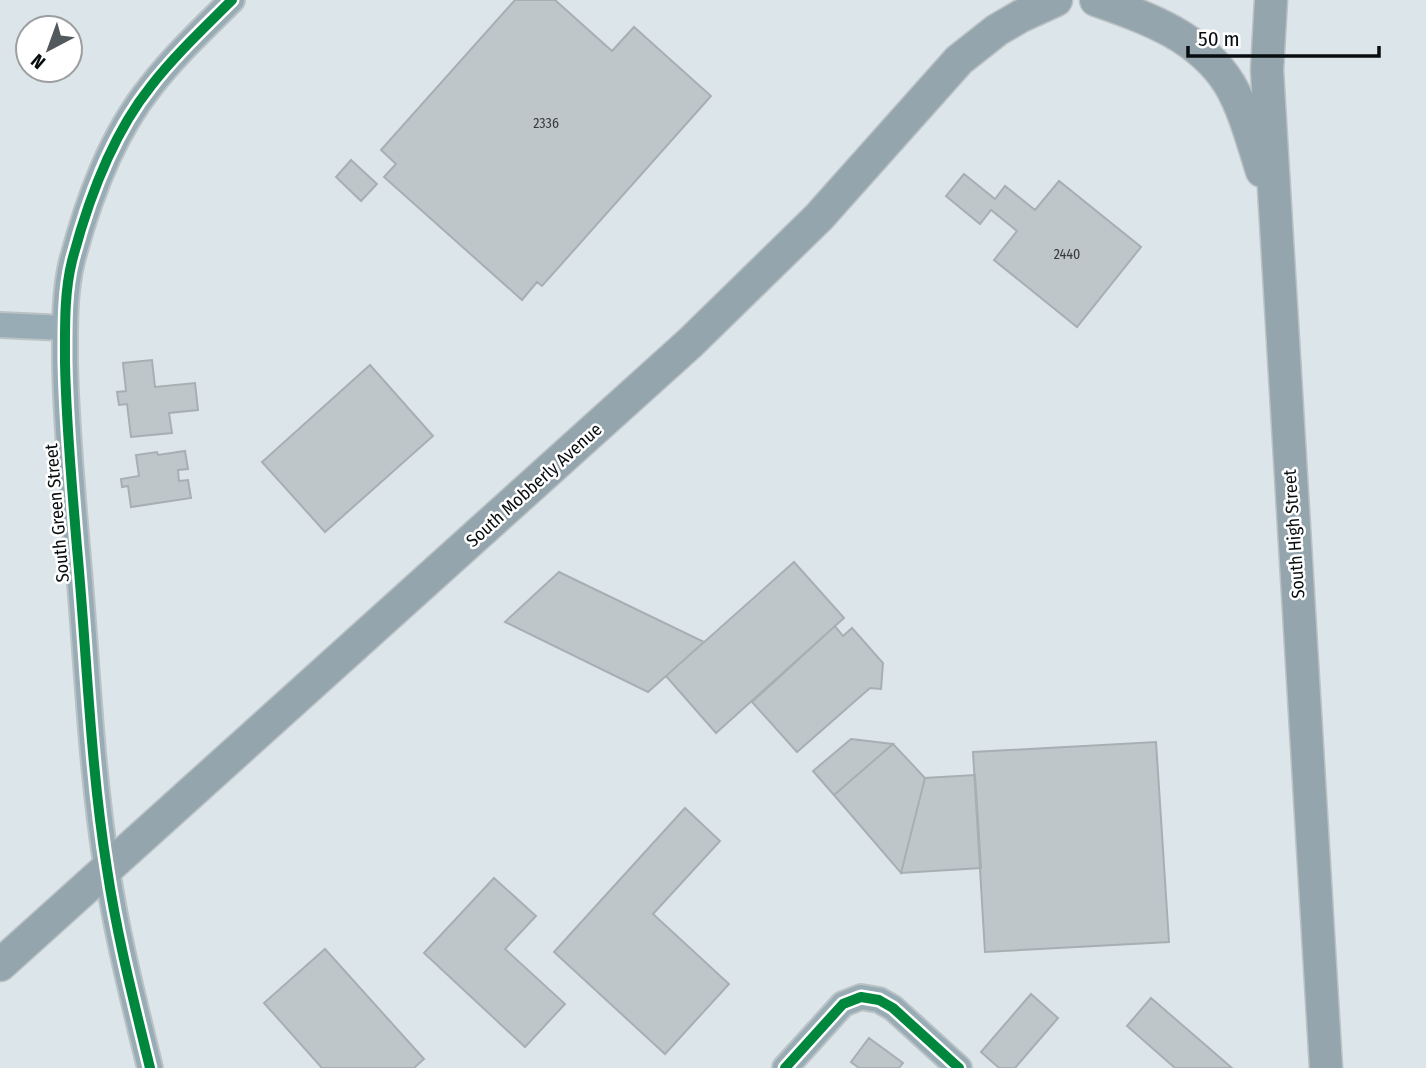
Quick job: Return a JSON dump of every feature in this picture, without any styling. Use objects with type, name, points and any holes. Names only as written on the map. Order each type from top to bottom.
[{"type":"main road","points":[[1096,0],[1163,25],[1186,39],[1220,73],[1230,85],[1241,108],[1275,210]]},
{"type":"main road","name":"South High Street","points":[[1271,0],[1267,70],[1326,1068]]},
{"type":"main road","name":"South Mobberly Avenue","points":[[0,965],[699,334],[819,217],[959,60],[997,30],[1039,3]]},
{"type":"street","name":"South Green Street","points":[[150,1068],[118,935],[100,822],[69,460],[65,328],[67,296],[74,254],[90,202],[116,142],[149,88],[179,53],[232,0]]},
{"type":"street","points":[[0,325],[65,328]]},
{"type":"street","points":[[785,1068],[843,1004],[867,998],[893,1007],[959,1068]]},
{"type":"building","points":[[515,0],[555,0],[612,51],[634,27],[711,96],[542,286],[537,282],[522,300],[384,177],[396,164],[381,150]]},
{"type":"building","points":[[351,160],[377,184],[361,201],[336,177]]},
{"type":"building","points":[[964,174],[995,199],[1005,186],[1035,210],[1059,181],[1141,247],[1077,327],[994,260],[1017,231],[991,210],[980,224],[946,196]]},
{"type":"building","points":[[152,360],[155,387],[195,383],[198,410],[169,413],[172,433],[131,437],[127,404],[119,405],[117,392],[126,391],[123,363]]},
{"type":"building","points":[[370,365],[433,436],[325,532],[262,462]]},
{"type":"building","points":[[185,451],[188,469],[178,470],[179,481],[188,480],[191,498],[131,507],[128,486],[122,487],[121,479],[139,476],[136,455]]},
{"type":"building","points":[[794,562],[844,618],[716,733],[666,676]]},
{"type":"building","points":[[559,572],[704,642],[648,692],[505,622]]},
{"type":"building","points":[[835,626],[843,636],[852,628],[883,663],[881,689],[870,688],[797,752],[752,702]]},
{"type":"building","points":[[851,739],[893,744],[834,795],[813,771]]},
{"type":"building","points":[[1156,742],[1169,942],[985,952],[973,752]]},
{"type":"building","points":[[893,744],[925,778],[901,873],[834,795]]},
{"type":"building","points":[[975,775],[981,868],[901,873],[925,778]]},
{"type":"building","points":[[685,808],[720,841],[653,914],[729,984],[665,1054],[554,952]]},
{"type":"building","points":[[494,878],[536,916],[505,949],[565,1004],[525,1047],[424,953]]},
{"type":"building","points":[[325,949],[424,1059],[414,1068],[322,1068],[264,1003]]},
{"type":"building","points":[[1031,994],[1058,1018],[1015,1068],[999,1068],[981,1052]]},
{"type":"building","points":[[1151,998],[1232,1068],[1175,1068],[1127,1026]]},
{"type":"building","points":[[869,1038],[903,1063],[899,1068],[859,1068],[851,1062]]},
{"type":"cycle path","points":[[150,1068],[126,969],[101,829],[68,432],[66,298],[69,273],[85,215],[102,169],[124,126],[160,75],[232,0]]},
{"type":"cycle path","points":[[785,1068],[843,1004],[861,997],[879,1000],[893,1008],[959,1068]]}]
